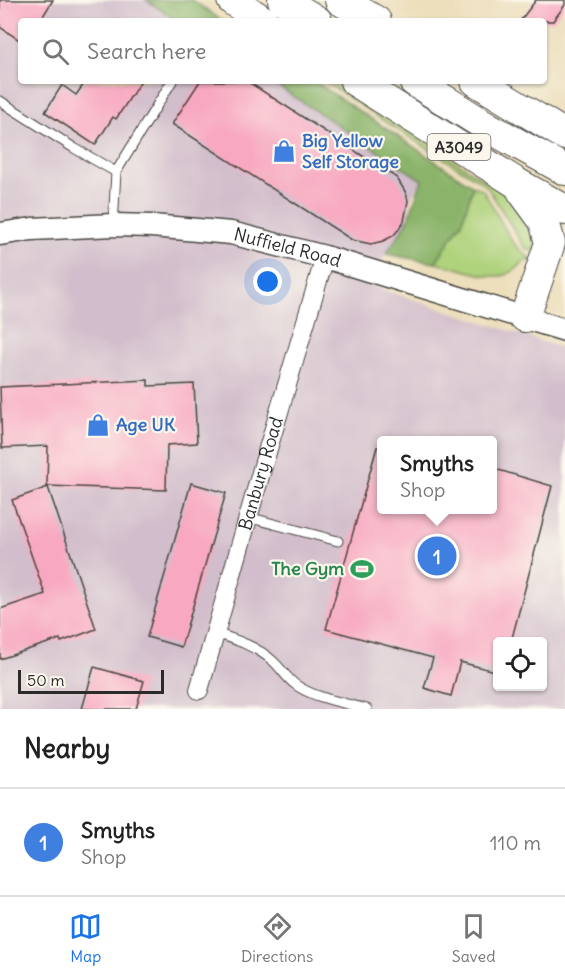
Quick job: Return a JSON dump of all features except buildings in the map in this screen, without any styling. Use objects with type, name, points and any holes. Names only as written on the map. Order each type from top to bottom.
[{"type":"highway","points":[[232,0],[259,18]]},
{"type":"highway","points":[[283,0],[312,18]]},
{"type":"highway","points":[[340,0],[372,18]]},
{"type":"highway","name":"A3049","points":[[360,84],[515,182],[565,210]]},
{"type":"highway","name":"A3049","points":[[419,84],[486,126],[565,170]]},
{"type":"highway","points":[[481,84],[565,135]]},
{"type":"highway","points":[[501,84],[565,116]]},
{"type":"highway","points":[[515,182],[544,221],[550,243],[525,317]]},
{"type":"street","name":"Nuffield Road","points":[[0,234],[32,229],[113,225],[231,233],[325,257],[565,330]]},
{"type":"street","name":"Banbury Road","points":[[199,690],[325,257]]},
{"type":"lane","points":[[113,225],[116,172],[170,84]]},
{"type":"lane","points":[[0,101],[116,172]]},
{"type":"lane","points":[[248,517],[338,541]]},
{"type":"lane","points":[[215,633],[245,643],[261,652],[295,684],[312,693],[367,709]]},
{"type":"shaded area","points":[[0,0],[146,0],[173,18],[18,18],[18,84],[275,84],[422,181],[411,197],[407,223],[366,284],[565,349],[565,709],[0,709]]},
{"type":"green space","points":[[146,0],[192,0],[219,18],[173,18]]},
{"type":"green space","points":[[275,84],[319,84],[473,186],[462,222],[435,263],[386,254],[407,223],[422,180]]},
{"type":"green space","points":[[328,84],[339,84],[513,199],[531,217],[536,252],[525,248],[488,188],[480,181]]},
{"type":"green space","points":[[473,186],[483,190],[512,241],[533,261],[524,261],[503,276],[488,276],[435,263],[462,222]]},
{"type":"place","name":"Big Yellow Self Storage","points":[[284,151]]},
{"type":"place","name":"Age UK","points":[[98,425]]},
{"type":"place","name":"Smyths","points":[[437,556]]},
{"type":"place","name":"The Gym","points":[[362,569]]}]
